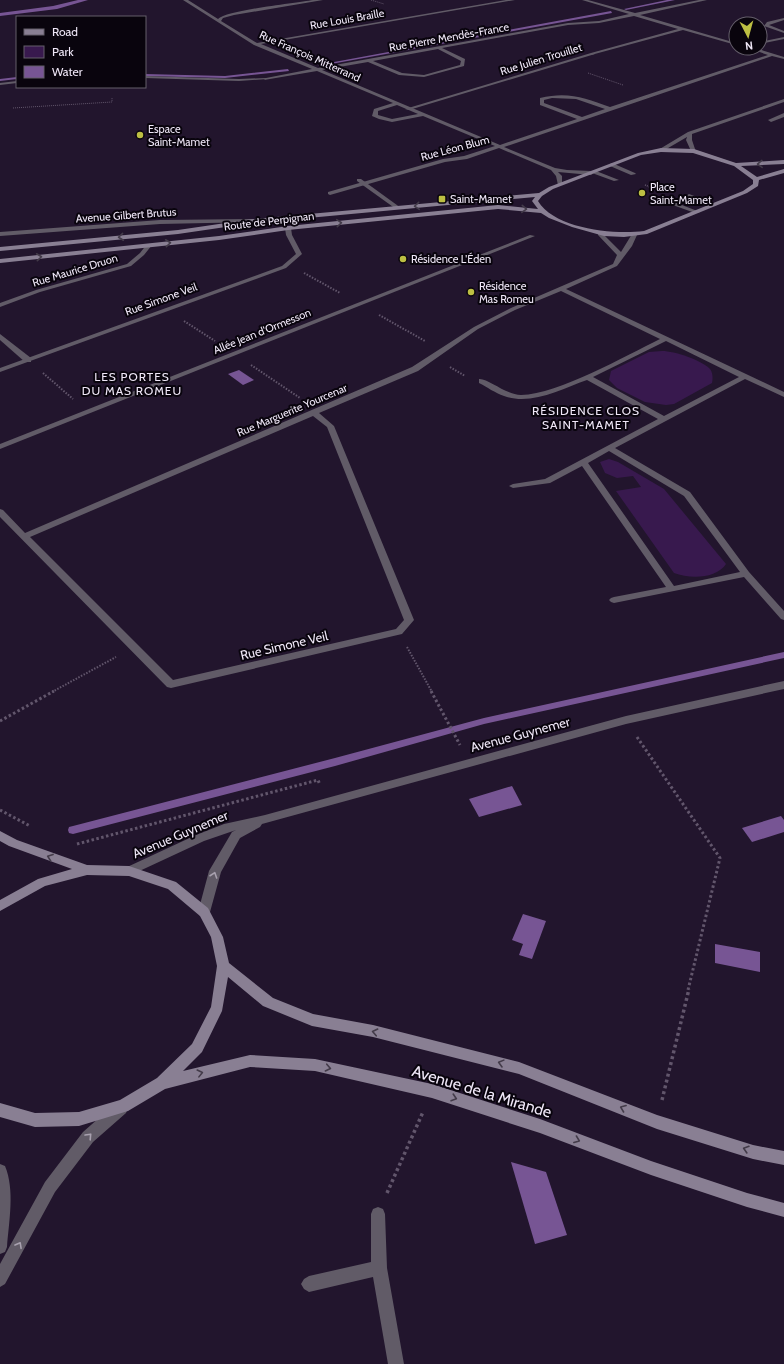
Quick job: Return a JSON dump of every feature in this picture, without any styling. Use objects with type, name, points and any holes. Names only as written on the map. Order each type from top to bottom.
[{"type":"main road","points":[[756,179],[756,185],[745,192],[645,233],[634,235],[600,234],[588,232],[540,210],[535,201],[540,195],[560,184],[640,154],[661,150],[694,151],[736,164],[784,162]]},
{"type":"main road","points":[[736,164],[756,179]]},
{"type":"main road","points":[[756,179],[784,172]]},
{"type":"main road","name":"Route de Perpignan","points":[[0,249],[178,232],[253,221],[540,195]]},
{"type":"main road","name":"Route de Perpignan","points":[[0,260],[149,245],[288,228],[498,207],[540,210]]},
{"type":"main road","points":[[0,836],[13,843],[87,870]]},
{"type":"main road","points":[[0,906],[42,882],[87,870],[129,871],[172,885],[204,912],[217,937],[223,966],[217,1007],[197,1048],[162,1083],[123,1106],[79,1119],[36,1120],[0,1110]]},
{"type":"main road","name":"Avenue de la Mirande","points":[[223,966],[268,1002],[312,1020],[373,1031],[519,1068],[657,1122],[753,1152],[784,1158]]},
{"type":"main road","name":"Avenue de la Mirande","points":[[162,1083],[250,1061],[314,1065],[432,1091],[540,1126],[651,1168],[747,1200],[784,1210]]},
{"type":"street","name":"Rue François Mitterrand","points":[[185,0],[220,19],[256,44],[421,115],[553,170],[567,172],[593,172],[616,180]]},
{"type":"street","points":[[220,19],[234,14],[321,0]]},
{"type":"street","name":"Rue Louis Braille","points":[[256,44],[513,0]]},
{"type":"street","points":[[584,0],[728,42]]},
{"type":"street","name":"Rue Pierre Mendès-France","points":[[146,77],[239,80],[266,79],[440,49],[568,24],[600,22],[705,0]]},
{"type":"street","points":[[784,19],[768,23],[766,26],[784,32]]},
{"type":"street","name":"Rue Julien Trouillet","points":[[407,109],[681,29]]},
{"type":"street","points":[[768,41],[784,38]]},
{"type":"street","points":[[370,61],[401,74],[424,76],[462,66],[463,60],[440,49]]},
{"type":"street","points":[[768,53],[784,58]]},
{"type":"street","name":"Rue Léon Blum","points":[[330,193],[362,182],[445,160],[465,158],[610,110],[771,54]]},
{"type":"street","points":[[0,84],[16,82]]},
{"type":"street","points":[[583,118],[542,104],[542,99],[556,95],[570,95],[610,110]]},
{"type":"street","points":[[661,150],[690,133],[784,100]]},
{"type":"street","points":[[396,104],[376,110],[376,116],[382,120],[401,120],[421,115]]},
{"type":"street","points":[[771,120],[784,115]]},
{"type":"street","points":[[690,133],[689,140],[694,151]]},
{"type":"street","points":[[612,165],[633,174]]},
{"type":"street","points":[[553,170],[559,176],[560,184]]},
{"type":"street","points":[[362,182],[398,208]]},
{"type":"street","points":[[689,196],[713,205]]},
{"type":"street","points":[[672,203],[697,212]]},
{"type":"street","name":"Avenue Gilbert Brutus","points":[[0,234],[160,222],[253,221]]},
{"type":"street","name":"Rue Simone Veil","points":[[0,370],[284,267],[299,254],[288,228]]},
{"type":"street","points":[[600,234],[620,255],[615,265]]},
{"type":"street","points":[[615,265],[630,246],[634,235]]},
{"type":"street","name":"Allée Jean d'Ormesson","points":[[0,447],[532,236]]},
{"type":"street","name":"Rue Maurice Druon","points":[[0,306],[38,291],[129,265],[142,254],[149,245]]},
{"type":"street","name":"Rue Marguerite Yourcenar","points":[[25,536],[415,369],[476,328],[513,309],[615,265]]},
{"type":"street","points":[[561,289],[667,338],[784,395]]},
{"type":"street","points":[[0,336],[28,360]]},
{"type":"street","points":[[482,381],[502,393],[517,397],[531,396],[587,377],[667,338]]},
{"type":"street","points":[[513,486],[547,481],[746,376]]},
{"type":"street","points":[[587,377],[664,419]]},
{"type":"street","points":[[316,412],[330,426],[409,620],[399,632]]},
{"type":"street","points":[[609,448],[687,494],[746,574],[784,617]]},
{"type":"street","points":[[583,462],[672,589]]},
{"type":"street","name":"Rue Simone Veil","points":[[0,512],[170,684],[399,632]]},
{"type":"street","points":[[614,600],[746,574]]},
{"type":"street","name":"Avenue Guynemer","points":[[129,871],[200,838],[228,827],[265,819],[626,720],[784,685]]},
{"type":"street","name":"Avenue Guynemer","points":[[204,912],[215,871],[236,835],[265,819]]},
{"type":"street","points":[[0,1279],[50,1187],[88,1137],[123,1106]]},
{"type":"street","points":[[0,1171],[3,1193],[0,1247]]},
{"type":"street","points":[[378,1214],[379,1268],[396,1364]]},
{"type":"street","points":[[309,1284],[379,1268]]},
{"type":"path","points":[[13,108],[112,102],[112,98]]},
{"type":"path","points":[[167,310],[234,354],[316,412]]},
{"type":"path","points":[[442,351],[442,363],[470,379],[482,381]]},
{"type":"path","points":[[28,360],[89,412]]},
{"type":"path","points":[[399,632],[456,737]]},
{"type":"path","points":[[0,721],[134,647]]},
{"type":"path","points":[[626,720],[720,858],[657,1122]]},
{"type":"path","points":[[69,842],[76,845],[318,780],[328,801]]},
{"type":"path","points":[[0,810],[35,828]]},
{"type":"path","points":[[378,1214],[432,1091]]},
{"type":"green space","points":[[662,351],[680,354],[705,365],[711,371],[713,377],[712,383],[674,404],[666,405],[645,402],[617,388],[609,380],[611,371],[649,352]]},
{"type":"green space","points":[[609,459],[618,462],[664,489],[726,564],[722,569],[716,573],[695,577],[674,573],[616,491],[641,487],[633,476],[617,478],[605,473],[600,462]]},
{"type":"water","points":[[78,0],[88,0],[57,9],[0,16],[0,13],[53,6]]},
{"type":"water","points":[[239,370],[254,380],[243,385],[228,374]]},
{"type":"water","points":[[512,786],[522,805],[479,817],[469,799]]},
{"type":"water","points":[[781,816],[784,820],[784,832],[752,842],[742,828]]},
{"type":"water","points":[[523,914],[546,921],[532,959],[519,955],[523,944],[512,940]]},
{"type":"water","points":[[715,944],[760,952],[760,972],[715,963]]},
{"type":"water","points":[[511,1162],[546,1172],[567,1235],[535,1244]]},
{"type":"waterway","points":[[626,9],[673,0]]},
{"type":"waterway","points":[[320,65],[611,12]]},
{"type":"waterway","points":[[146,75],[225,77],[288,70]]},
{"type":"waterway","points":[[0,80],[16,78]]},
{"type":"waterway","points":[[73,830],[335,762],[484,721],[784,655]]},
{"type":"place","name":"Espace Saint-Mamet","points":[[140,135]]},
{"type":"place","name":"Place Saint-Mamet","points":[[642,193]]},
{"type":"place","name":"Saint-Mamet","points":[[442,199]]},
{"type":"place","name":"Résidence L'Éden","points":[[403,259]]},
{"type":"place","name":"Résidence Mas Romeu","points":[[471,292]]},
{"type":"district","name":"LES PORTES DU MAS ROMEU","points":[[132,384]]},
{"type":"district","name":"RÉSIDENCE CLOS SAINT-MAMET","points":[[586,418]]}]
